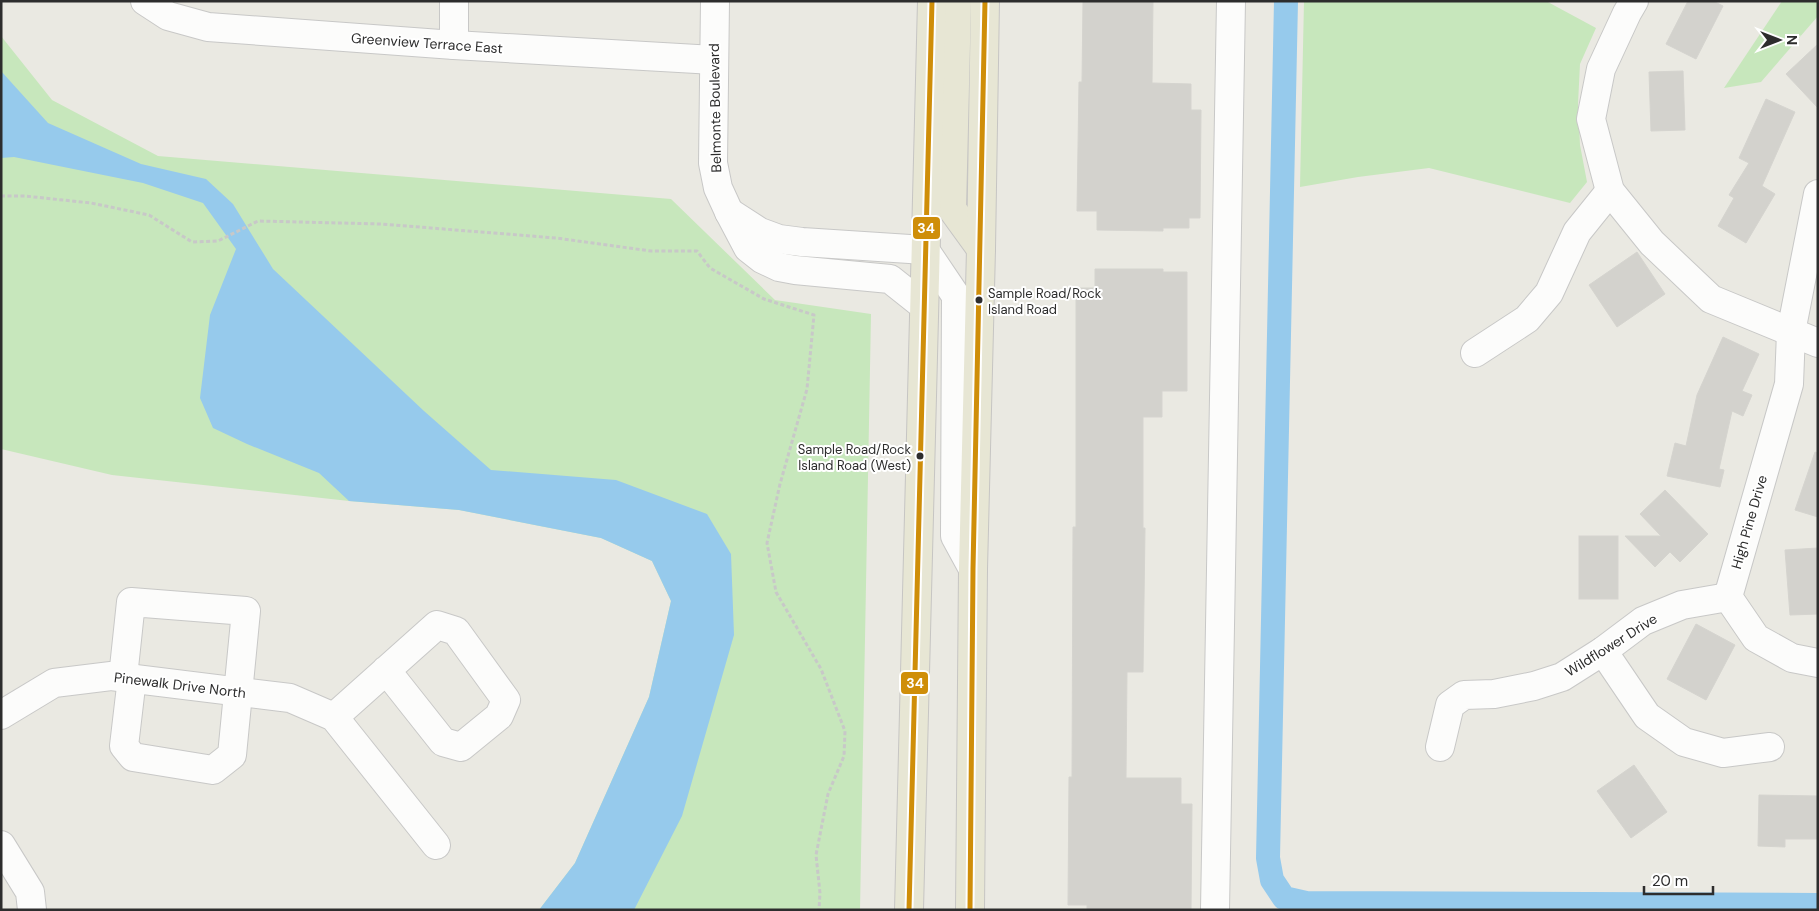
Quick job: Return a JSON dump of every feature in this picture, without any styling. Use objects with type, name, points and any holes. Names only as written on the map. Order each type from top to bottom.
[{"type":"main road","points":[[910,910],[932,1]]},
{"type":"main road","points":[[957,1],[952,209],[981,249]]},
{"type":"main road","points":[[970,910],[973,569],[985,1]]},
{"type":"street","name":"Greenview Terrace East","points":[[145,1],[168,16],[208,27],[454,45],[714,60]]},
{"type":"street","points":[[454,1],[454,45]]},
{"type":"street","name":"Belmonte Boulevard","points":[[715,1],[713,163],[718,188],[748,248],[762,259],[779,267],[890,279],[924,306]]},
{"type":"street","points":[[1215,910],[1231,1]]},
{"type":"street","points":[[1634,1],[1601,69],[1592,119],[1610,191],[1652,243],[1712,299],[1818,343]]},
{"type":"street","points":[[1475,353],[1527,319],[1549,293],[1577,232],[1610,191]]},
{"type":"street","name":"High Pine Drive","points":[[1728,597],[1789,384],[1791,332],[1818,194]]},
{"type":"street","points":[[729,212],[760,232],[779,239],[925,250],[956,296],[955,536],[973,569]]},
{"type":"street","points":[[1728,597],[1756,638],[1792,658],[1818,663]]},
{"type":"street","name":"Wildflower Drive","points":[[1440,747],[1450,705],[1464,696],[1494,694],[1534,686],[1562,677],[1603,651],[1643,622],[1682,604],[1728,597]]},
{"type":"street","points":[[131,602],[246,611],[239,692],[232,755],[213,770],[133,757],[124,746],[131,602]]},
{"type":"street","points":[[334,716],[436,625],[456,631],[506,700],[499,716],[461,747],[443,742],[386,670]]},
{"type":"street","points":[[1603,651],[1647,716],[1684,742],[1722,753],[1770,747]]},
{"type":"street","name":"Pinewalk Drive North","points":[[1,715],[54,683],[111,676],[290,698],[334,716],[436,845]]},
{"type":"street","points":[[1,845],[30,892],[32,910]]},
{"type":"path","points":[[1,196],[25,196],[91,203],[149,215],[192,242],[218,241],[258,221],[381,224],[556,238],[651,251],[697,251],[710,268],[764,299],[814,315],[807,389],[780,484],[766,543],[776,592],[821,669],[845,731],[844,756],[828,794],[816,856],[820,893],[819,910]]},
{"type":"green space","points":[[1304,1],[1546,1],[1596,28],[1580,64],[1578,104],[1580,145],[1587,182],[1570,203],[1429,168],[1300,187]]},
{"type":"green space","points":[[1782,1],[1818,1],[1818,16],[1761,82],[1724,88]]},
{"type":"green space","points":[[1,36],[52,100],[158,156],[671,199],[775,300],[871,314],[860,910],[539,910],[575,863],[649,697],[671,601],[652,561],[601,538],[459,510],[349,501],[112,475],[1,449]]},
{"type":"water","points":[[1,71],[48,123],[141,164],[206,179],[233,204],[273,269],[424,411],[491,470],[616,480],[707,514],[731,554],[734,635],[682,816],[634,910],[539,910],[575,863],[649,697],[671,601],[652,561],[601,538],[459,510],[349,501],[319,473],[213,428],[200,398],[210,315],[236,249],[203,203],[143,183],[14,157],[1,158]]},
{"type":"building","points":[[1083,1],[1153,1],[1152,83],[1191,84],[1191,110],[1201,110],[1200,218],[1189,218],[1189,228],[1163,228],[1163,231],[1097,230],[1097,211],[1077,211],[1079,82],[1082,82]]},
{"type":"building","points":[[1688,1],[1713,1],[1723,6],[1696,59],[1666,44]]},
{"type":"building","points":[[1818,44],[1818,108],[1786,74]]},
{"type":"building","points":[[1683,71],[1685,130],[1651,131],[1649,72]]},
{"type":"building","points":[[1766,99],[1795,112],[1762,186],[1775,194],[1746,243],[1718,226],[1734,198],[1729,195],[1749,163],[1739,158]]},
{"type":"building","points":[[1637,252],[1665,294],[1617,327],[1589,285]]},
{"type":"building","points":[[1095,269],[1163,269],[1163,272],[1187,272],[1187,391],[1162,391],[1162,417],[1143,417],[1143,528],[1145,528],[1143,672],[1127,672],[1126,778],[1181,778],[1181,804],[1192,804],[1191,910],[1087,910],[1087,905],[1068,905],[1069,777],[1072,777],[1073,527],[1076,527],[1076,288],[1095,288]]},
{"type":"building","points":[[1723,337],[1759,354],[1742,391],[1752,395],[1743,416],[1732,411],[1719,469],[1724,470],[1720,487],[1667,476],[1675,443],[1686,446],[1697,395]]},
{"type":"building","points":[[1815,452],[1818,453],[1818,517],[1795,510]]},
{"type":"building","points":[[1665,490],[1708,534],[1680,562],[1670,552],[1655,567],[1625,536],[1661,536],[1640,514]]},
{"type":"building","points":[[1579,536],[1618,536],[1618,599],[1579,599]]},
{"type":"building","points":[[1818,548],[1818,614],[1790,615],[1785,550]]},
{"type":"building","points":[[1696,624],[1735,645],[1706,700],[1667,679]]},
{"type":"building","points":[[1634,765],[1667,812],[1631,838],[1597,791]]},
{"type":"building","points":[[1759,795],[1818,796],[1818,839],[1785,839],[1785,847],[1758,846]]},
{"type":"waterway","points":[[1286,1],[1268,858],[1272,880],[1284,898],[1306,903],[1818,905]]},
{"type":"transit line","name":"34","points":[[909,910],[932,1]]},
{"type":"transit line","name":"34","points":[[970,910],[973,569],[985,1]]},
{"type":"place","name":"Sample Road/Rock Island Road","points":[[979,300]]},
{"type":"place","name":"Sample Road/Rock Island Road (West)","points":[[920,456]]}]
